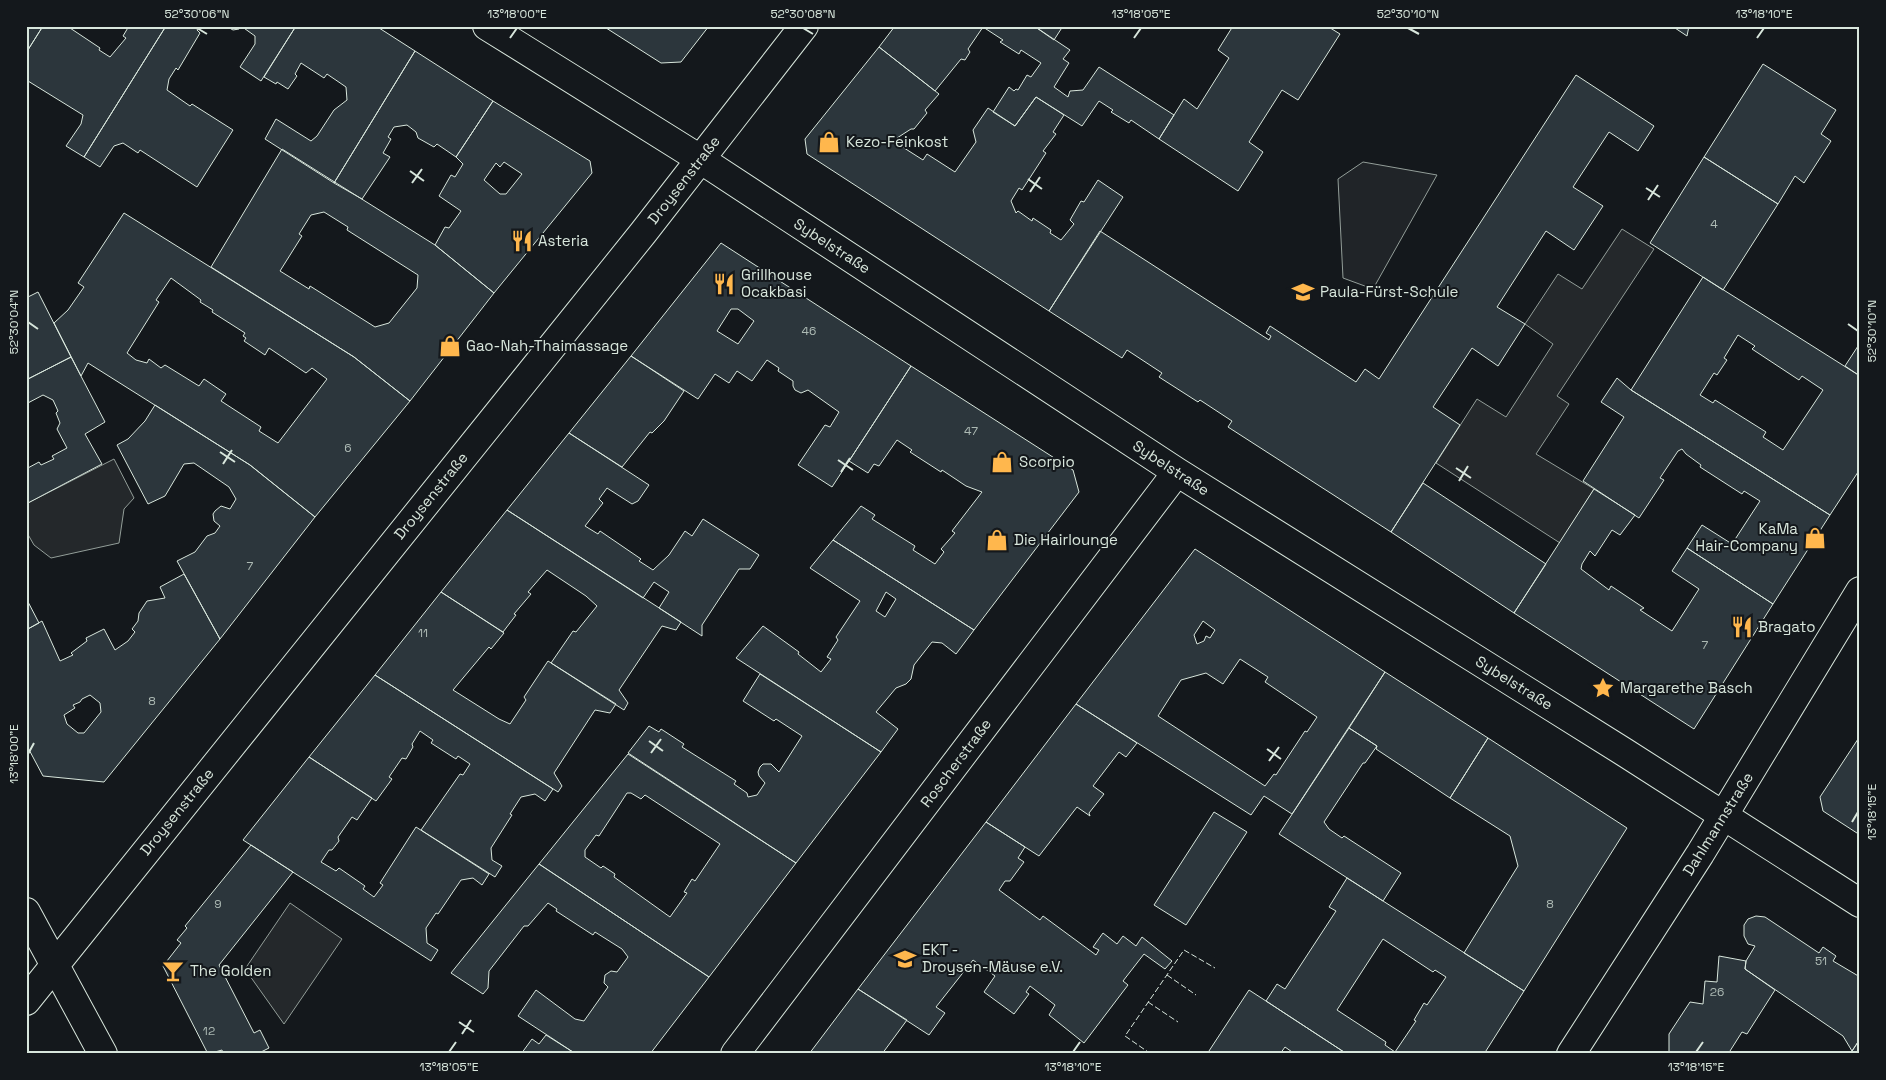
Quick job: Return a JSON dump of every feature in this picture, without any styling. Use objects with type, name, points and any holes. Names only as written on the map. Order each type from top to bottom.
[{"type":"street","name":"Sybelstraße","points":[[487,26],[700,159],[1177,472],[1860,903]]},
{"type":"street","name":"Droysenstraße","points":[[26,1001],[643,233],[804,26]]},
{"type":"street","name":"Roscherstraße","points":[[735,1054],[1177,472]]},
{"type":"street","name":"Dahlmannstraße","points":[[1571,1054],[1723,816],[1860,591]]},
{"type":"street","points":[[26,912],[103,1054]]},
{"type":"shaded area","points":[[1363,162],[1437,175],[1373,289],[1343,278],[1338,179]]},
{"type":"shaded area","points":[[1622,229],[1654,249],[1557,396],[1569,404],[1536,454],[1594,489],[1560,543],[1436,463],[1477,399],[1506,417],[1553,344],[1525,324],[1558,274],[1582,289]]},
{"type":"shaded area","points":[[114,459],[134,498],[124,509],[119,543],[51,558],[34,545],[26,531],[26,504]]},
{"type":"shaded area","points":[[290,903],[342,939],[284,1024],[245,969]]},
{"type":"building","points":[[26,26],[43,26],[26,53]]},
{"type":"building","points":[[43,26],[67,26],[110,57],[126,38],[123,36],[129,26],[166,26],[84,157],[66,146],[81,124],[83,115],[28,81],[26,84],[26,53]]},
{"type":"building","points":[[166,26],[199,26],[197,30],[200,33],[178,70],[176,68],[169,79],[167,90],[190,106],[192,104],[233,130],[197,187],[140,150],[138,153],[123,143],[114,146],[100,167],[84,157]]},
{"type":"building","points":[[226,26],[241,26],[239,29],[233,30]]},
{"type":"building","points":[[241,26],[296,26],[261,81],[240,67],[255,44],[255,36]]},
{"type":"building","points":[[296,26],[376,26],[415,51],[334,183],[265,139],[276,119],[311,141],[317,136],[334,110],[347,100],[346,87],[327,74],[324,78],[301,63],[295,74],[297,76],[288,89],[264,77]]},
{"type":"building","points":[[603,26],[709,26],[681,62],[661,63]]},
{"type":"building","points":[[895,26],[1034,26],[1070,50],[1063,59],[1069,63],[1054,87],[1068,97],[1070,91],[1083,90],[1099,67],[1174,115],[1159,139],[1131,120],[1129,123],[1111,112],[1113,110],[1099,101],[1082,126],[1036,97],[1015,126],[993,112],[1009,87],[1014,91],[1018,90],[1027,75],[1031,77],[1041,63],[1021,50],[1019,54],[1000,42],[1003,40],[983,27],[968,49],[970,52],[965,60],[961,59],[935,91],[879,47]]},
{"type":"building","points":[[1034,26],[1063,26],[1054,40]]},
{"type":"building","points":[[1233,26],[1327,26],[1340,34],[1298,100],[1282,90],[1249,142],[1263,152],[1238,191],[1159,139],[1184,99],[1197,109],[1229,58],[1218,50]]},
{"type":"building","points":[[1672,26],[1689,26],[1687,36]]},
{"type":"building","points":[[879,47],[939,94],[925,110],[927,113],[914,129],[897,138],[901,146],[923,160],[927,154],[955,172],[976,142],[973,130],[988,108],[1015,126],[1036,97],[1064,115],[1053,132],[1056,134],[1043,151],[1046,153],[1022,190],[1019,188],[1011,201],[1016,213],[1018,211],[1032,221],[1033,218],[1051,230],[1050,233],[1061,240],[1074,224],[1070,220],[1081,201],[1084,202],[1098,180],[1123,197],[1049,311],[807,154],[805,139]]},
{"type":"building","points":[[415,51],[493,101],[456,157],[437,144],[434,147],[418,138],[416,132],[407,125],[394,127],[388,137],[391,139],[383,153],[390,157],[362,199],[334,183]]},
{"type":"building","points":[[1763,64],[1836,110],[1821,134],[1831,141],[1804,183],[1795,176],[1778,204],[1704,157]]},
{"type":"building","points":[[1576,75],[1654,126],[1638,151],[1609,132],[1573,187],[1603,206],[1574,250],[1546,231],[1497,307],[1525,324],[1498,366],[1472,348],[1433,407],[1460,425],[1391,532],[1228,427],[1232,421],[1159,377],[1162,373],[1127,350],[1122,358],[1049,311],[1100,231],[1269,340],[1271,336],[1266,333],[1270,326],[1356,382],[1365,369],[1379,379]]},
{"type":"building","points":[[493,101],[590,161],[592,173],[494,293],[435,245],[445,227],[449,228],[461,211],[439,196],[451,175],[455,177],[463,164],[456,157]],"holes":[[[504,162],[522,174],[506,194],[500,194],[484,180],[496,163],[500,167]]]},
{"type":"building","points":[[282,149],[435,245],[494,293],[410,401],[354,357],[211,267]],"holes":[[[324,212],[348,227],[347,230],[418,275],[417,288],[389,323],[375,327],[310,286],[309,289],[280,271],[302,236],[299,234],[311,215]]]},
{"type":"building","points":[[1704,157],[1778,204],[1723,290],[1650,243]]},
{"type":"building","points":[[124,213],[354,357],[410,401],[315,517],[250,465],[88,363],[81,376],[54,323],[68,310],[84,287],[78,283]],"holes":[[[171,278],[201,300],[200,302],[213,310],[212,312],[245,333],[243,336],[246,338],[244,341],[265,355],[269,348],[306,373],[312,368],[327,379],[278,443],[259,431],[261,427],[221,401],[226,394],[204,379],[199,386],[165,365],[161,368],[149,359],[147,363],[136,360],[127,353],[159,302],[156,300]]]},
{"type":"building","points":[[721,243],[911,366],[832,487],[798,465],[825,425],[830,427],[839,412],[808,390],[801,393],[795,390],[793,381],[778,371],[779,368],[767,360],[752,381],[737,371],[729,383],[715,374],[698,399],[631,356]],"holes":[[[731,309],[738,309],[754,321],[738,344],[717,331]]]},
{"type":"building","points":[[1703,277],[1860,376],[1860,469],[1830,515],[1631,390]],"holes":[[[1738,335],[1755,346],[1752,349],[1799,380],[1802,376],[1823,390],[1783,450],[1763,437],[1766,432],[1715,400],[1713,403],[1700,395],[1714,373],[1717,375],[1727,360],[1724,358]]]},
{"type":"building","points":[[38,292],[71,357],[26,380],[26,298]]},
{"type":"building","points":[[1860,343],[1860,376],[1845,366]]},
{"type":"building","points":[[631,356],[684,391],[664,421],[652,433],[650,432],[622,467],[569,433]]},
{"type":"building","points":[[71,357],[105,422],[85,434],[102,464],[26,504],[26,469],[39,462],[41,465],[54,459],[52,456],[67,448],[57,429],[60,423],[56,413],[58,411],[53,400],[43,395],[26,404],[26,380]]},
{"type":"building","points":[[911,366],[1073,470],[1079,492],[974,630],[833,540],[861,506],[875,515],[872,519],[915,546],[913,550],[935,564],[944,552],[941,549],[955,533],[952,531],[982,492],[966,486],[942,470],[941,472],[910,452],[912,450],[897,440],[879,466],[874,464],[868,473],[849,461]]},
{"type":"building","points":[[1617,378],[1631,390],[1830,515],[1773,604],[1687,548],[1702,525],[1732,544],[1760,501],[1744,491],[1742,494],[1700,467],[1701,465],[1682,449],[1678,451],[1660,478],[1664,480],[1639,518],[1583,481],[1624,417],[1601,402]]},
{"type":"building","points":[[155,405],[250,465],[315,517],[220,639],[177,561],[195,552],[207,536],[215,533],[220,526],[214,521],[213,514],[221,506],[230,509],[236,499],[229,487],[194,463],[184,464],[165,496],[148,504],[117,445],[128,439],[145,421]]},
{"type":"building","points":[[569,433],[649,485],[638,501],[632,504],[607,488],[599,499],[603,503],[585,526],[598,534],[600,531],[641,559],[639,561],[653,570],[669,555],[685,531],[692,536],[703,519],[759,555],[750,569],[739,569],[702,625],[702,636],[659,608],[669,592],[654,582],[643,598],[507,510]]},
{"type":"building","points":[[1423,483],[1546,564],[1514,613],[1391,532]]},
{"type":"building","points":[[1594,489],[1635,515],[1620,535],[1612,530],[1595,556],[1590,551],[1581,569],[1609,590],[1611,586],[1644,608],[1640,610],[1672,631],[1699,589],[1672,571],[1687,548],[1773,604],[1694,729],[1514,613]]},
{"type":"building","points":[[507,510],[681,622],[676,630],[662,626],[619,690],[628,703],[624,710],[551,663],[573,631],[576,632],[597,606],[586,596],[547,570],[528,592],[531,594],[514,614],[516,615],[503,632],[441,592]]},
{"type":"building","points":[[833,540],[974,630],[956,654],[942,643],[932,642],[914,665],[911,679],[906,684],[896,688],[876,712],[898,729],[881,752],[736,658],[763,626],[799,652],[798,654],[821,672],[831,659],[827,657],[838,640],[836,637],[860,601],[810,568]],"holes":[[[886,592],[896,599],[885,617],[876,611]]]},
{"type":"building","points":[[1195,549],[1385,672],[1292,814],[1264,796],[1251,815],[1076,704]],"holes":[[[1203,621],[1215,630],[1210,638],[1206,636],[1204,641],[1197,644],[1194,635]],[[1240,659],[1268,677],[1265,682],[1317,717],[1307,732],[1305,731],[1276,775],[1274,774],[1265,786],[1158,716],[1181,680],[1206,673],[1223,684]]]},
{"type":"building","points":[[184,574],[220,639],[104,782],[43,776],[26,744],[26,630],[42,621],[60,661],[73,655],[71,653],[87,641],[86,638],[104,629],[115,650],[128,641],[135,632],[132,629],[138,621],[139,613],[147,601],[165,598],[160,587]],"holes":[[[90,695],[100,703],[101,712],[84,733],[78,733],[67,724],[64,715],[75,708],[73,705],[82,699]]]},
{"type":"building","points":[[441,592],[504,633],[491,649],[489,647],[453,690],[510,724],[526,700],[524,697],[548,661],[616,704],[610,713],[595,710],[554,773],[562,786],[558,792],[375,675]]},
{"type":"building","points":[[26,598],[39,623],[26,630]]},
{"type":"building","points":[[1385,672],[1488,738],[1450,798],[1376,749],[1377,746],[1349,728]]},
{"type":"building","points":[[760,674],[881,752],[796,863],[628,753],[649,726],[659,732],[661,729],[684,744],[682,747],[736,781],[734,784],[747,793],[748,797],[757,795],[765,783],[759,776],[760,767],[763,764],[771,764],[779,772],[802,736],[743,701]]},
{"type":"building","points":[[375,675],[553,789],[545,801],[535,794],[521,797],[491,848],[492,860],[502,866],[495,877],[421,830],[460,774],[463,775],[470,764],[458,756],[456,759],[431,743],[433,740],[420,731],[406,759],[402,758],[389,777],[392,779],[376,801],[309,757]]},
{"type":"building","points":[[1076,704],[1137,743],[1126,757],[1119,752],[1093,786],[1104,794],[1089,813],[1090,816],[1077,807],[1039,856],[986,822]]},
{"type":"building","points":[[1349,728],[1377,746],[1365,763],[1363,763],[1324,822],[1329,829],[1342,838],[1344,836],[1401,873],[1383,901],[1279,834]]},
{"type":"building","points":[[1860,736],[1860,835],[1823,811],[1820,797]]},
{"type":"building","points":[[1488,738],[1627,828],[1524,991],[1464,953],[1518,866],[1510,836],[1450,798]]},
{"type":"building","points":[[628,754],[796,863],[709,977],[539,864]],"holes":[[[627,793],[631,793],[641,799],[645,795],[720,844],[695,881],[692,879],[684,892],[687,893],[670,917],[614,877],[615,874],[603,866],[601,868],[585,857],[585,850],[596,835],[599,836]]]},
{"type":"building","points":[[309,757],[372,798],[357,820],[352,817],[338,837],[339,841],[332,850],[329,850],[321,862],[336,871],[339,868],[365,886],[363,889],[374,897],[383,885],[380,883],[416,827],[489,874],[482,885],[473,878],[461,880],[426,928],[427,943],[438,950],[431,961],[243,840]]},
{"type":"building","points":[[1214,812],[1247,832],[1186,925],[1154,905]]},
{"type":"building","points":[[986,822],[1025,847],[1018,858],[1024,862],[1010,881],[1005,881],[999,890],[1040,920],[1043,916],[1096,955],[1099,950],[1093,947],[1103,933],[1117,944],[1123,936],[1136,946],[1142,937],[1172,961],[1165,969],[1144,954],[1123,981],[1128,985],[1084,1043],[1049,1015],[1055,1005],[1030,986],[1026,992],[1029,994],[1014,1014],[984,992],[995,976],[973,960],[936,1007],[945,1013],[929,1035],[858,989]]},
{"type":"building","points":[[251,845],[293,872],[219,965],[254,1033],[260,1030],[269,1048],[257,1054],[223,1054],[222,1050],[208,1054],[163,966],[181,943],[177,940],[187,928],[185,926]]},
{"type":"building","points":[[539,864],[709,977],[650,1054],[576,1054],[518,1016],[536,990],[575,1019],[584,1021],[608,987],[604,983],[605,975],[611,971],[617,972],[628,957],[622,949],[595,932],[593,935],[556,911],[557,909],[548,903],[528,926],[524,926],[489,971],[488,988],[483,994],[451,973]]},
{"type":"building","points":[[1347,878],[1524,991],[1484,1054],[1347,1054],[1266,1001],[1277,984],[1285,989],[1336,911],[1329,907]],"holes":[[[1383,939],[1433,972],[1435,970],[1446,977],[1427,1005],[1424,1003],[1414,1020],[1416,1021],[1395,1052],[1385,1045],[1386,1042],[1337,1010]]]},
{"type":"building","points":[[1756,916],[1765,917],[1819,953],[1823,947],[1836,956],[1833,961],[1860,977],[1860,1039],[1852,1051],[1843,1036],[1745,969],[1746,961],[1755,946],[1748,944],[1744,936],[1744,925],[1748,919]]},
{"type":"building","points":[[1719,956],[1746,961],[1745,969],[1775,990],[1747,1034],[1742,1032],[1730,1051],[1733,1054],[1669,1054],[1669,1034],[1690,1002],[1703,1004],[1705,981],[1717,982]]},
{"type":"building","points":[[858,989],[907,1020],[882,1054],[809,1054]]},
{"type":"building","points":[[1249,990],[1347,1054],[1295,1054],[1285,1047],[1280,1054],[1207,1054]]},
{"type":"building","points":[[546,1035],[576,1054],[521,1054],[532,1039],[539,1044]]},
{"type":"building","points":[[1860,1039],[1860,1054],[1850,1054]]},
{"type":"fence","points":[[1151,1054],[1125,1036],[1184,950],[1215,968]]},
{"type":"fence","points":[[1167,975],[1196,995]]},
{"type":"fence","points":[[1148,1002],[1178,1022]]},
{"type":"place","name":"Kezo-Feinkost","points":[[829,142]]},
{"type":"place","name":"Asteria","points":[[522,241]]},
{"type":"place","name":"Grillhouse Ocakbasi","points":[[724,284]]},
{"type":"place","name":"Paula-Fürst-Schule","points":[[1303,292]]},
{"type":"place","name":"Gao-Nah-Thaimassage","points":[[450,346]]},
{"type":"place","name":"Scorpio","points":[[1002,462]]},
{"type":"place","name":"KaMa Hair-Company","points":[[1815,538]]},
{"type":"place","name":"Die Hairlounge","points":[[997,540]]},
{"type":"place","name":"Bragato","points":[[1742,627]]},
{"type":"place","name":"Margarethe Basch","points":[[1603,688]]},
{"type":"place","name":"EKT - Droysen-Mäuse e.V.","points":[[905,959]]},
{"type":"place","name":"The Golden","points":[[173,971]]}]
